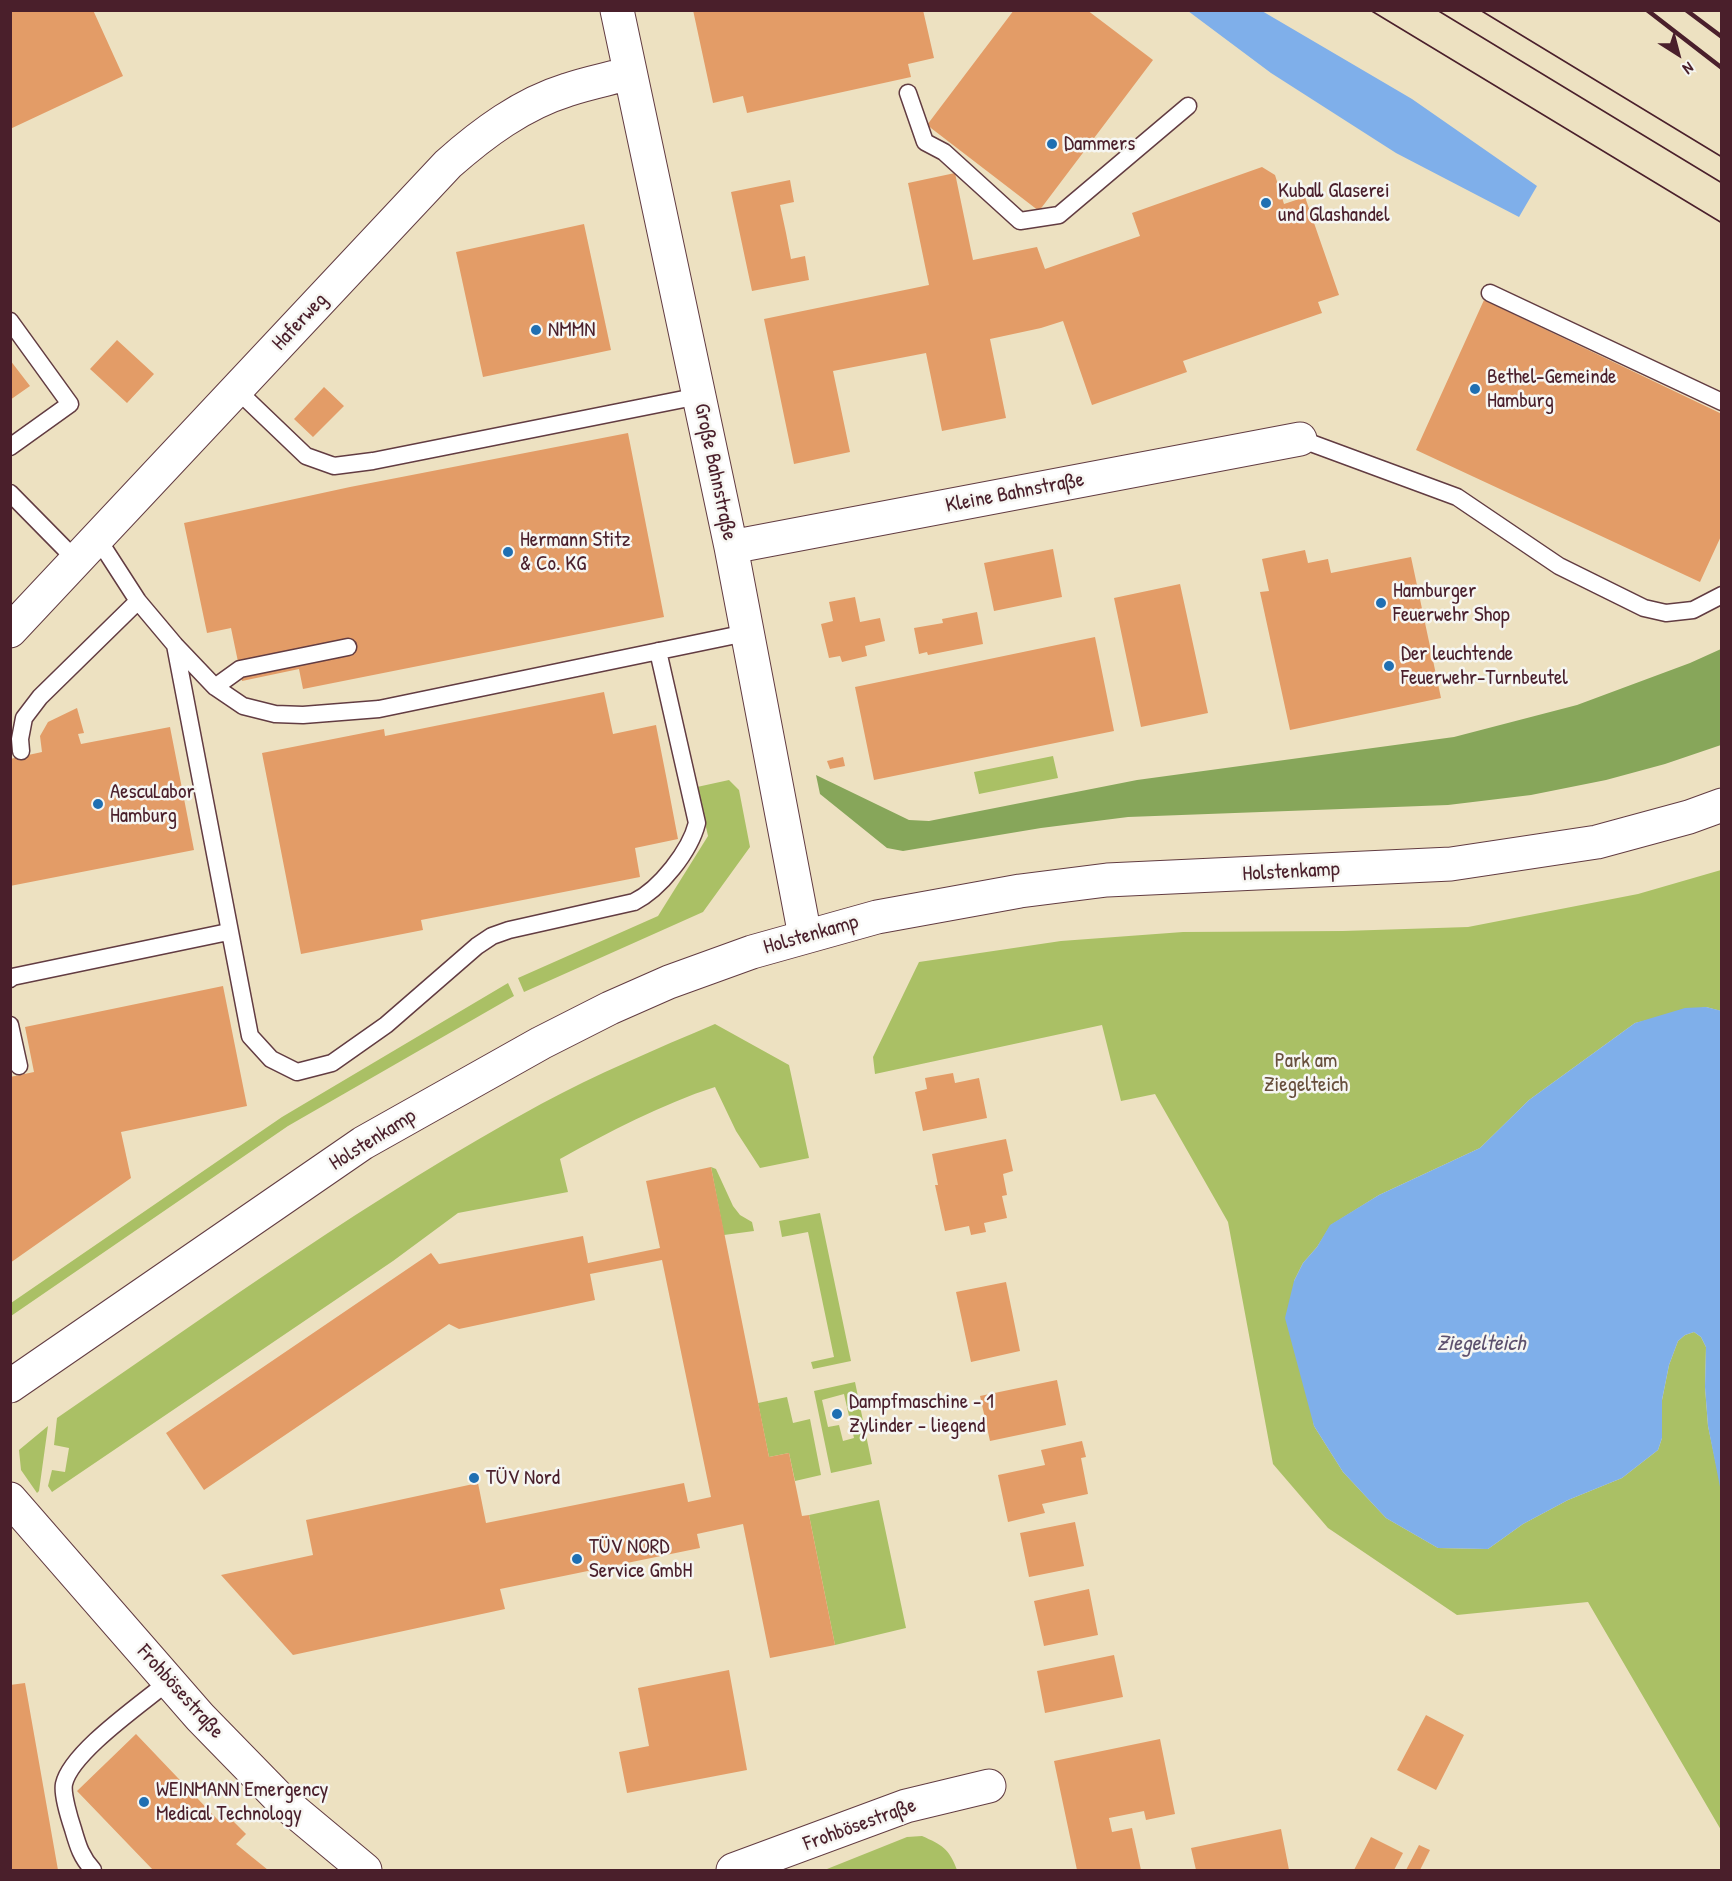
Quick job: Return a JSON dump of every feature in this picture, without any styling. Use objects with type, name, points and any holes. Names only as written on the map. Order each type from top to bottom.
[{"type":"street","name":"Große Bahnstraße","points":[[617,10],[731,548],[805,936]]},
{"type":"street","name":"Haferweg","points":[[10,631],[448,164],[506,119],[565,90],[630,73]]},
{"type":"street","name":"Kleine Bahnstraße","points":[[731,548],[1300,439]]},
{"type":"street","name":"Holstenkamp","points":[[10,1386],[363,1143],[541,1043],[610,1008],[701,970],[805,936],[877,916],[1020,891],[1107,880],[1451,864],[1596,842],[1689,817],[1722,805]]},
{"type":"street","name":"Frohbösestraße","points":[[10,1499],[200,1717],[281,1800],[365,1870]]},
{"type":"street","name":"Frohbösestraße","points":[[733,1870],[906,1806],[989,1786]]},
{"type":"lane","points":[[908,93],[925,142],[944,152],[1020,221],[1059,215],[1188,106]]},
{"type":"lane","points":[[1490,293],[1722,402]]},
{"type":"lane","points":[[10,321],[70,404],[10,447]]},
{"type":"lane","points":[[237,390],[306,456],[334,466],[373,461],[699,396]]},
{"type":"lane","points":[[1300,439],[1457,497],[1559,566],[1644,608],[1666,613],[1693,610],[1722,595]]},
{"type":"lane","points":[[10,493],[88,550],[138,601],[215,687],[243,706],[275,714],[303,715],[379,709],[746,633]]},
{"type":"lane","points":[[21,751],[20,739],[24,718],[40,697],[138,601]]},
{"type":"lane","points":[[175,645],[228,932],[250,1036],[271,1059],[297,1072],[332,1063],[386,1025],[477,946],[492,936],[634,902],[648,895],[660,884],[693,837],[696,823],[658,651]]},
{"type":"lane","points":[[215,687],[240,669],[348,647]]},
{"type":"lane","points":[[10,979],[228,932]]},
{"type":"lane","points":[[10,1025],[19,1066]]},
{"type":"lane","points":[[93,1870],[83,1860],[63,1786],[71,1767],[105,1734],[170,1681]]},
{"type":"green space","points":[[1721,649],[1721,745],[1665,764],[1606,780],[1531,795],[1448,805],[1128,817],[1041,828],[903,851],[887,848],[820,794],[816,775],[909,820],[929,821],[1137,780],[1454,737],[1577,705],[1690,663]]},
{"type":"green space","points":[[1053,756],[1058,778],[979,794],[974,772]]},
{"type":"green space","points":[[729,780],[739,790],[750,847],[703,912],[524,992],[518,978],[658,916],[708,836],[697,787]]},
{"type":"green space","name":"Park am Ziegelteich","points":[[1721,870],[1721,1011],[1706,1007],[1635,1023],[1529,1100],[1480,1148],[1379,1195],[1331,1225],[1303,1263],[1294,1281],[1314,1426],[1343,1472],[1386,1518],[1438,1548],[1488,1549],[1523,1524],[1568,1500],[1622,1478],[1658,1450],[1662,1438],[1662,1400],[1669,1365],[1678,1341],[1694,1332],[1701,1337],[1706,1347],[1705,1387],[1708,1426],[1722,1492],[1721,1830],[1588,1602],[1457,1615],[1328,1528],[1273,1464],[1228,1222],[1155,1094],[1121,1101],[1102,1025],[875,1074],[873,1057],[919,962],[1061,941],[1183,932],[1343,931],[1468,927],[1638,894]]},
{"type":"green space","points":[[508,983],[514,996],[288,1126],[11,1316],[11,1303],[282,1117]]},
{"type":"green space","points":[[715,1024],[789,1065],[809,1158],[760,1168],[736,1131],[715,1087],[656,1110],[560,1159],[568,1192],[458,1213],[393,1261],[52,1492],[48,1486],[52,1470],[65,1472],[69,1448],[54,1445],[57,1418],[295,1255],[478,1139],[584,1082]]},
{"type":"green space","points":[[711,1167],[716,1169],[733,1206],[740,1215],[752,1222],[754,1231],[724,1235]]},
{"type":"green space","points":[[820,1213],[851,1361],[813,1369],[811,1362],[834,1357],[808,1232],[782,1237],[779,1221]]},
{"type":"green space","points":[[855,1382],[872,1464],[831,1473],[814,1391]],"holes":[[[844,1394],[854,1438],[843,1441],[839,1425],[828,1427],[822,1400]]]},
{"type":"green space","points":[[787,1397],[793,1423],[810,1419],[821,1475],[795,1481],[789,1453],[769,1457],[758,1403]]},
{"type":"green space","points":[[48,1426],[37,1493],[21,1470],[19,1450]]},
{"type":"green space","points":[[879,1500],[906,1628],[835,1645],[809,1515]]},
{"type":"green space","points":[[922,1836],[944,1848],[957,1870],[827,1870],[907,1837]]},
{"type":"water","points":[[1188,11],[1262,11],[1412,99],[1537,186],[1519,217],[1396,153],[1271,73]]},
{"type":"water","name":"Ziegelteich","points":[[1706,1007],[1722,1011],[1721,1492],[1708,1426],[1705,1387],[1706,1347],[1701,1337],[1694,1332],[1678,1341],[1669,1365],[1662,1400],[1662,1438],[1658,1450],[1622,1478],[1568,1500],[1523,1524],[1488,1549],[1438,1548],[1386,1518],[1343,1472],[1314,1426],[1285,1318],[1294,1281],[1303,1263],[1317,1247],[1330,1225],[1379,1195],[1480,1148],[1529,1100],[1635,1023],[1685,1008]]},
{"type":"building","points":[[10,10],[93,10],[123,76],[10,129]]},
{"type":"building","points":[[693,10],[923,10],[934,58],[908,64],[911,77],[747,113],[743,96],[713,103]]},
{"type":"building","points":[[1014,10],[1087,10],[1153,60],[1039,211],[927,125]]},
{"type":"building","points":[[1262,167],[1275,175],[1284,204],[1305,197],[1339,295],[1318,302],[1322,313],[1183,361],[1187,372],[1092,405],[1063,321],[990,339],[1006,418],[942,431],[926,353],[833,371],[850,452],[794,464],[764,319],[929,285],[908,183],[955,173],[973,260],[1037,247],[1045,269],[1140,236],[1132,213]]},
{"type":"building","points":[[790,180],[794,202],[780,205],[791,259],[805,256],[809,280],[752,291],[731,192]]},
{"type":"building","points":[[584,224],[611,350],[483,377],[456,252]]},
{"type":"building","points":[[1484,300],[1722,414],[1722,534],[1700,582],[1416,450]]},
{"type":"building","points":[[117,340],[154,374],[127,403],[90,369]]},
{"type":"building","points":[[10,360],[30,386],[10,400]]},
{"type":"building","points":[[324,387],[344,406],[313,437],[294,419]]},
{"type":"building","name":"Hermann Stitz & Co. KG","points":[[628,433],[664,617],[303,689],[299,669],[242,681],[231,628],[207,633],[184,523],[350,487]]},
{"type":"building","points":[[1053,549],[1062,597],[994,611],[984,563]]},
{"type":"building","points":[[1305,550],[1308,563],[1328,559],[1331,573],[1411,557],[1441,698],[1290,730],[1260,592],[1269,591],[1262,559]]},
{"type":"building","points":[[1180,584],[1208,713],[1141,727],[1114,598]]},
{"type":"building","points":[[855,597],[860,622],[880,618],[885,641],[865,646],[867,656],[842,662],[840,656],[829,658],[821,624],[833,621],[829,602]]},
{"type":"building","points":[[977,612],[983,644],[928,655],[927,652],[919,654],[914,628],[943,623],[942,619]]},
{"type":"building","points":[[1095,637],[1114,731],[874,780],[855,687]]},
{"type":"building","points":[[604,692],[613,734],[656,725],[667,781],[678,839],[635,848],[640,877],[421,920],[423,930],[301,954],[262,753],[384,729],[385,736]]},
{"type":"building","name":"AescuLabor Hamburg","points":[[77,708],[84,733],[78,734],[81,744],[170,727],[194,850],[10,886],[10,759],[42,752],[40,736],[48,722]]},
{"type":"building","points":[[843,757],[845,766],[830,769],[827,761]]},
{"type":"building","points":[[223,986],[247,1106],[121,1132],[131,1178],[10,1263],[10,1077],[34,1072],[25,1027]]},
{"type":"building","points":[[953,1073],[955,1083],[979,1078],[987,1118],[923,1131],[915,1092],[927,1089],[925,1078]]},
{"type":"building","points":[[1006,1139],[1013,1171],[1003,1174],[1007,1195],[1002,1196],[1007,1218],[984,1223],[986,1232],[971,1235],[969,1226],[945,1231],[935,1185],[938,1185],[932,1154]]},
{"type":"building","points":[[711,1167],[769,1457],[789,1453],[802,1516],[809,1515],[835,1645],[770,1658],[743,1524],[697,1534],[700,1548],[500,1589],[505,1609],[293,1655],[221,1575],[313,1555],[306,1520],[478,1483],[486,1523],[684,1483],[688,1502],[711,1497],[662,1260],[590,1274],[595,1300],[459,1329],[449,1324],[204,1490],[166,1433],[431,1253],[439,1264],[583,1236],[588,1263],[660,1248],[646,1181]]},
{"type":"building","points":[[1006,1282],[1020,1351],[971,1362],[956,1292]]},
{"type":"building","points":[[1057,1380],[1066,1425],[990,1441],[980,1396]]},
{"type":"building","points":[[1082,1441],[1086,1457],[1081,1458],[1088,1494],[1042,1504],[1045,1513],[1008,1522],[998,1475],[1045,1465],[1041,1450]]},
{"type":"building","points":[[1075,1522],[1084,1566],[1029,1577],[1020,1533]]},
{"type":"building","points":[[1089,1589],[1098,1635],[1044,1646],[1034,1601]]},
{"type":"building","points":[[1114,1655],[1123,1697],[1045,1713],[1037,1671]]},
{"type":"building","points":[[729,1670],[747,1770],[627,1793],[619,1752],[649,1746],[638,1688]]},
{"type":"building","points":[[25,1683],[58,1870],[10,1870],[10,1685]]},
{"type":"building","points":[[1426,1715],[1464,1735],[1436,1790],[1397,1770]]},
{"type":"building","name":"WEINMANN Emergency Medical Technology","points":[[136,1734],[218,1820],[225,1813],[246,1834],[236,1844],[268,1870],[153,1870],[77,1791]]},
{"type":"building","points":[[1160,1739],[1175,1814],[1146,1820],[1144,1811],[1109,1818],[1112,1832],[1132,1828],[1141,1870],[1077,1870],[1054,1761]]},
{"type":"building","points":[[1281,1829],[1289,1870],[1196,1870],[1191,1848]]},
{"type":"building","points":[[1371,1837],[1403,1853],[1394,1870],[1354,1870]]},
{"type":"building","points":[[1419,1845],[1430,1850],[1420,1870],[1406,1870]]},
{"type":"tram line","points":[[1370,10],[1722,223]]},
{"type":"tram line","points":[[1437,10],[1722,183]]},
{"type":"tram line","points":[[1480,10],[1722,157]]},
{"type":"railway","points":[[1647,10],[1722,68]]},
{"type":"railway","points":[[1686,10],[1722,37]]},
{"type":"place","name":"Dammers","points":[[1052,144]]},
{"type":"place","name":"Kuball Glaserei und Glashandel","points":[[1266,203]]},
{"type":"place","name":"NMMN","points":[[536,330]]},
{"type":"place","name":"Bethel-Gemeinde Hamburg","points":[[1475,389]]},
{"type":"place","name":"Hermann Stitz & Co. KG","points":[[508,552]]},
{"type":"place","name":"Hamburger Feuerwehr Shop","points":[[1381,603]]},
{"type":"place","name":"Der leuchtende Feuerwehr-Turnbeutel","points":[[1389,666]]},
{"type":"place","name":"AescuLabor Hamburg","points":[[98,804]]},
{"type":"place","name":"Dampfmaschine - 1 Zylinder - liegend","points":[[837,1414]]},
{"type":"place","name":"TÜV Nord","points":[[474,1478]]},
{"type":"place","name":"TÜV NORD Service GmbH","points":[[577,1559]]},
{"type":"place","name":"WEINMANN Emergency Medical Technology","points":[[144,1802]]}]
